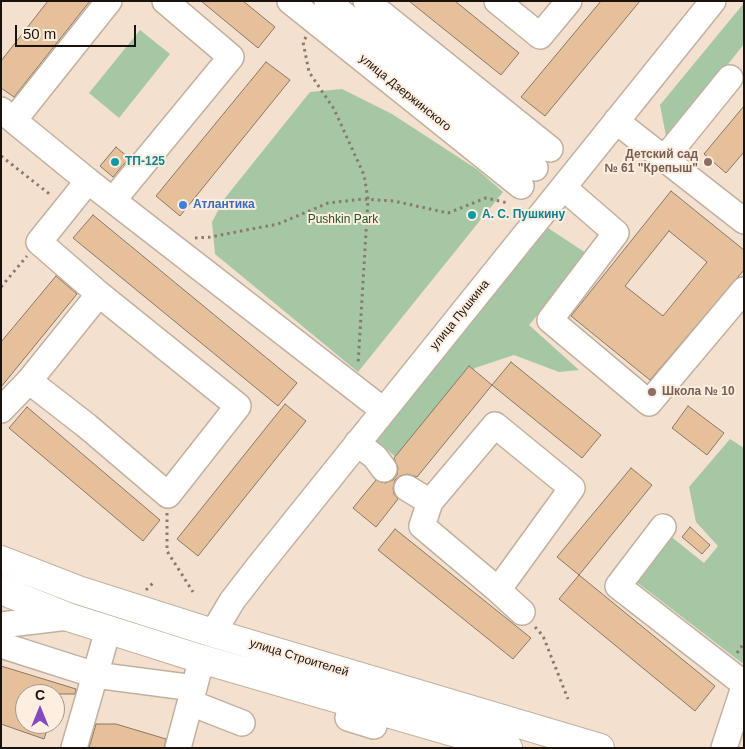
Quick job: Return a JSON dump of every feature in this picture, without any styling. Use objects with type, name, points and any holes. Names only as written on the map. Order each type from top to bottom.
[{"type":"main road","name":"улица Строителей","points":[[1,560],[78,590],[213,633],[600,748]]},
{"type":"main road","points":[[1,590],[68,618],[352,704],[508,748]]},
{"type":"main road","points":[[201,659],[213,633]]},
{"type":"street","points":[[109,1],[8,115],[88,181],[383,410]]},
{"type":"street","points":[[114,200],[231,57],[165,1]]},
{"type":"street","name":"улица Дзержинского","points":[[290,1],[322,12],[528,177]]},
{"type":"street","points":[[366,1],[528,177]]},
{"type":"street","points":[[497,1],[540,36],[569,1]]},
{"type":"street","name":"улица Пушкина","points":[[213,633],[232,601],[712,1]]},
{"type":"street","points":[[664,158],[730,78]]},
{"type":"street","points":[[616,121],[744,221]]},
{"type":"street","points":[[29,381],[87,426],[168,495],[238,406],[38,242],[88,181]]},
{"type":"street","points":[[564,188],[616,233],[550,320],[649,403],[744,290]]},
{"type":"street","points":[[1,410],[29,381],[100,294]]},
{"type":"street","points":[[498,590],[572,488],[495,424],[430,502],[422,526],[522,612]]},
{"type":"street","points":[[357,443],[375,457],[384,470]]},
{"type":"street","points":[[407,488],[430,502]]},
{"type":"street","points":[[663,527],[618,586],[744,686],[724,748]]},
{"type":"street","points":[[1,625],[68,618]]},
{"type":"street","points":[[74,748],[108,630]]},
{"type":"street","points":[[1,645],[95,675],[193,696],[242,723]]},
{"type":"street","points":[[178,748],[193,696],[201,659]]},
{"type":"street","points":[[352,704],[348,718],[374,726]]},
{"type":"path","points":[[322,12],[303,42],[309,72],[334,109],[364,175],[368,199],[358,372]]},
{"type":"path","points":[[1,156],[66,207]]},
{"type":"path","points":[[164,239],[210,237],[278,224],[328,203],[368,199],[394,200],[448,213],[486,198],[528,177]]},
{"type":"path","points":[[1,287],[38,242]]},
{"type":"path","points":[[168,495],[167,551],[193,592]]},
{"type":"path","points":[[522,612],[543,636],[568,699]]},
{"type":"green space","points":[[744,3],[744,44],[667,141],[660,105]]},
{"type":"green space","points":[[140,30],[170,54],[119,118],[89,93]]},
{"type":"green space","name":"Pushkin Park","points":[[342,89],[392,114],[478,170],[503,192],[358,372],[215,254],[212,222],[225,198],[310,92]]},
{"type":"green space","points":[[545,226],[589,255],[529,325],[579,370],[559,372],[514,355],[475,368],[398,459],[371,436]]},
{"type":"green space","points":[[730,439],[744,448],[744,661],[742,663],[634,580],[669,535],[704,563],[718,546],[696,522],[689,487]]},
{"type":"building","points":[[48,1],[90,1],[14,97],[1,88],[1,61]]},
{"type":"building","points":[[201,1],[243,1],[275,27],[258,48]]},
{"type":"building","points":[[409,1],[455,1],[519,53],[501,75]]},
{"type":"building","points":[[601,1],[640,1],[545,116],[521,97]]},
{"type":"building","points":[[266,62],[290,80],[180,216],[156,196]]},
{"type":"building","points":[[744,106],[744,152],[726,173],[704,154]]},
{"type":"building","name":"ТП-125","points":[[116,147],[129,158],[113,177],[100,166]]},
{"type":"building","points":[[671,191],[744,250],[744,270],[650,380],[571,316]],"holes":[[[669,231],[707,262],[663,316],[625,286]]]},
{"type":"building","points":[[93,215],[297,383],[278,406],[73,238]]},
{"type":"building","points":[[56,276],[77,294],[1,387],[1,342]]},
{"type":"building","points":[[511,362],[601,435],[582,458],[492,385]]},
{"type":"building","points":[[469,366],[492,385],[417,477],[407,474],[395,480],[393,488],[394,494],[398,499],[376,527],[353,508],[376,480],[385,483],[393,480],[397,475],[398,468],[394,458]]},
{"type":"building","points":[[285,404],[306,421],[198,556],[177,539]]},
{"type":"building","points":[[688,406],[724,433],[707,455],[672,428]]},
{"type":"building","points":[[27,407],[160,520],[143,541],[9,428]]},
{"type":"building","points":[[631,468],[652,485],[579,575],[557,557]]},
{"type":"building","points":[[690,527],[710,545],[702,554],[682,537]]},
{"type":"building","points":[[395,529],[531,638],[513,659],[378,550]]},
{"type":"building","points":[[579,575],[715,686],[695,711],[559,599]]},
{"type":"building","points":[[1,666],[60,684],[15,684],[15,729],[1,724]]},
{"type":"building","points":[[65,686],[76,689],[75,694],[65,694]]},
{"type":"building","points":[[96,724],[116,724],[166,739],[164,748],[89,748]]},
{"type":"building","points":[[30,734],[46,734],[44,739]]},
{"type":"place","name":"ТП-125","points":[[115,162]]},
{"type":"place","name":"Детский сад № 61 \"Крепыш\"","points":[[708,162]]},
{"type":"place","name":"Атлантика","points":[[183,205]]},
{"type":"place","name":"А. С. Пушкину","points":[[472,215]]},
{"type":"place","name":"Школа № 10","points":[[652,392]]}]
